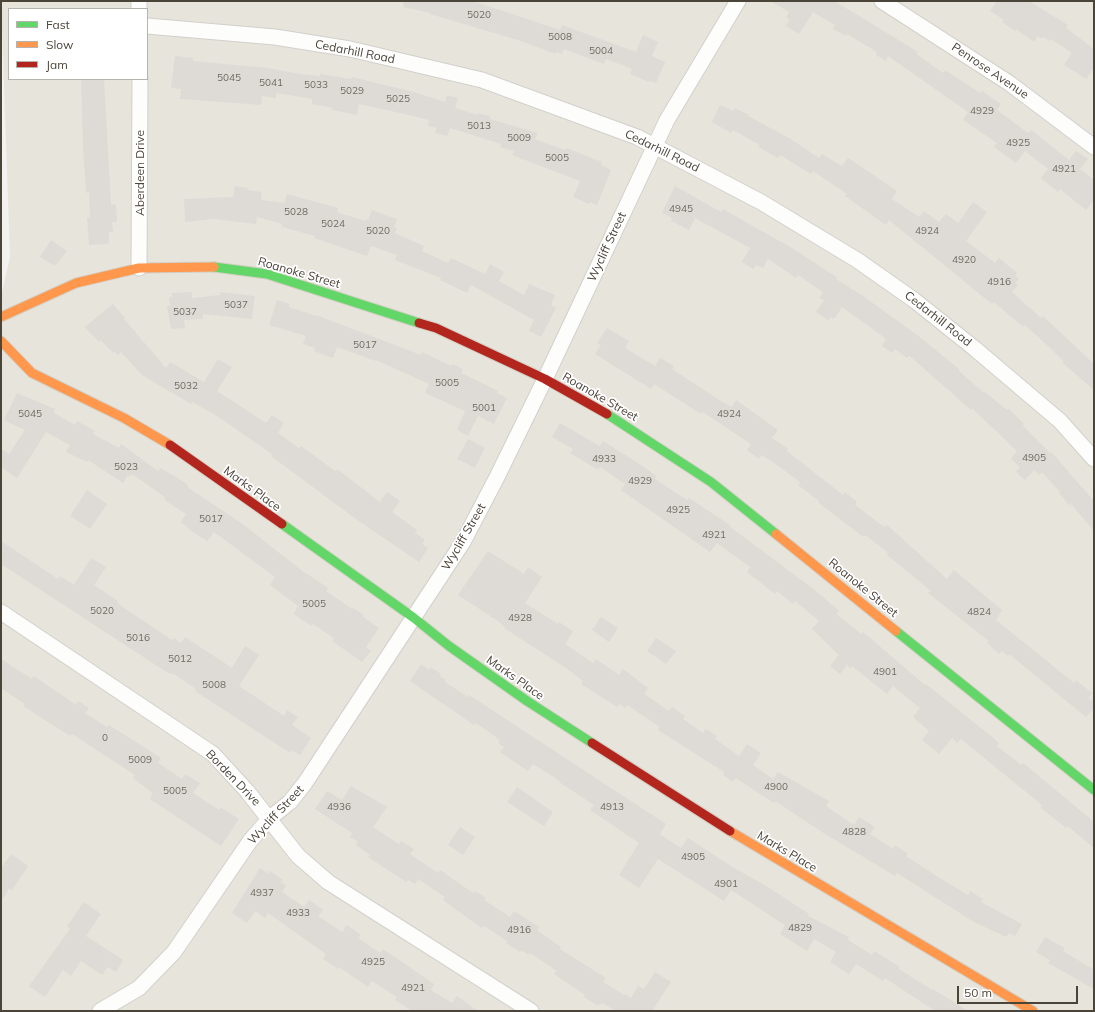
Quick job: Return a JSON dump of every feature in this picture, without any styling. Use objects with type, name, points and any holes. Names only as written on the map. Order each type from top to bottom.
[{"type":"street","name":"Wycliff Street","points":[[100,1011],[138,988],[174,952],[250,841],[270,818],[290,802],[305,783],[463,542],[498,477],[545,380],[667,120],[700,62],[738,1]]},
{"type":"street","name":"Penrose Avenue","points":[[882,1],[1009,83],[1094,146]]},
{"type":"street","name":"Cedarhill Road","points":[[148,26],[275,38],[350,49],[482,80],[630,134],[768,206],[857,260],[914,300],[974,348],[1060,421],[1094,459]]},
{"type":"street","name":"Aberdeen Drive","points":[[140,80],[140,268]]},
{"type":"street","name":"Roanoke Street","points":[[1,317],[76,282],[140,268],[190,266],[226,267],[267,274],[436,328],[545,380],[638,433],[711,482],[1094,790]]},
{"type":"street","name":"Marks Place","points":[[1,341],[32,373],[124,418],[162,439],[414,618],[449,646],[527,701],[690,807],[1033,1011]]},
{"type":"street","name":"Borden Drive","points":[[1,612],[213,754],[270,818],[298,856],[328,882],[531,1011]]},
{"type":"shaded area","points":[[1,1],[1094,1],[1094,1011],[1,1011],[1,296],[10,257]]},
{"type":"building","points":[[404,1],[473,1],[560,30],[562,25],[636,52],[643,35],[658,42],[652,56],[665,62],[656,83],[649,82],[630,74],[632,69],[606,59],[604,64],[564,49],[562,54],[556,52],[555,54],[521,41],[430,14],[431,13],[403,7]]},
{"type":"building","points":[[770,1],[834,1],[918,52],[916,54],[943,73],[945,70],[980,93],[982,91],[1001,104],[997,110],[1028,133],[1031,130],[1069,160],[1076,151],[1088,159],[1080,169],[1094,180],[1094,200],[1086,210],[1060,189],[1058,192],[1041,178],[1048,169],[1025,151],[1016,163],[994,147],[997,143],[963,120],[968,112],[888,56],[886,61],[876,55],[877,52],[847,34],[846,36],[833,29],[835,25],[813,12],[799,34],[786,26],[790,20],[786,17],[789,12]]},
{"type":"building","points":[[997,1],[1029,1],[1068,25],[1066,28],[1094,49],[1094,68],[1086,79],[1064,65],[1072,53],[1051,39],[1049,41],[1044,37],[1042,39],[1038,36],[1034,42],[1016,29],[1015,31],[1002,22],[1004,20],[990,11]]},
{"type":"building","points":[[175,56],[193,58],[193,61],[268,68],[300,74],[320,76],[320,74],[351,79],[352,77],[414,92],[445,102],[447,95],[458,98],[455,108],[478,115],[478,113],[490,116],[490,119],[538,133],[535,139],[565,150],[566,148],[602,162],[601,165],[611,170],[597,205],[590,202],[589,204],[573,197],[580,181],[512,155],[514,151],[500,147],[501,144],[450,128],[447,136],[435,133],[437,128],[428,126],[429,120],[359,104],[357,115],[312,104],[312,99],[276,93],[276,98],[262,96],[261,105],[180,99],[181,89],[171,88]]},
{"type":"building","points":[[81,80],[104,80],[111,205],[116,204],[117,222],[112,222],[113,232],[109,232],[109,244],[89,245],[87,218],[90,218],[89,192],[86,193]]},
{"type":"building","points":[[720,105],[733,111],[735,108],[749,115],[748,116],[789,138],[819,158],[822,154],[842,166],[848,158],[897,191],[892,199],[919,217],[924,211],[939,222],[946,214],[958,223],[973,202],[987,212],[966,241],[995,263],[999,258],[1017,273],[1015,276],[1019,279],[1015,283],[1018,285],[1012,292],[1041,318],[1043,316],[1094,364],[1094,390],[1062,362],[1063,361],[1047,345],[1025,325],[1023,327],[994,302],[992,304],[889,220],[886,225],[845,196],[847,194],[813,171],[811,174],[780,155],[778,158],[758,147],[760,145],[733,130],[731,133],[712,122]]},
{"type":"building","points":[[235,186],[248,188],[247,190],[262,192],[261,200],[284,203],[287,194],[338,208],[337,212],[365,221],[366,219],[368,220],[372,210],[397,219],[394,227],[397,228],[395,233],[424,246],[422,251],[448,263],[451,258],[485,274],[490,264],[504,272],[499,281],[524,295],[529,284],[555,295],[551,305],[556,308],[541,337],[529,331],[534,320],[471,285],[467,293],[440,280],[441,278],[395,260],[397,255],[371,246],[367,256],[314,238],[315,236],[282,227],[282,224],[257,217],[256,224],[214,219],[185,222],[184,199],[233,197]]},
{"type":"building","points":[[675,186],[721,212],[723,209],[792,248],[837,277],[836,279],[863,296],[917,335],[959,369],[958,370],[984,393],[985,392],[1007,410],[1009,409],[1024,424],[1023,426],[1050,453],[1051,452],[1094,501],[1094,531],[1070,503],[1069,505],[1059,493],[1060,492],[1042,472],[1039,475],[1034,470],[1025,480],[1016,472],[1020,467],[1011,459],[1017,451],[972,408],[971,410],[913,359],[909,356],[907,358],[895,349],[892,353],[882,346],[886,340],[885,338],[842,307],[834,319],[831,317],[828,320],[816,312],[824,300],[819,298],[823,292],[798,275],[796,278],[768,259],[763,268],[756,265],[753,269],[742,262],[750,248],[695,218],[689,230],[671,221],[672,218],[662,213]]},
{"type":"building","points":[[51,240],[67,251],[55,266],[40,257]]},
{"type":"building","points":[[192,292],[192,298],[220,295],[220,292],[255,296],[252,319],[203,314],[203,319],[184,320],[185,328],[171,329],[167,306],[170,306],[169,297],[172,297],[172,293]]},
{"type":"building","points":[[277,300],[290,304],[289,307],[316,315],[421,355],[422,352],[451,366],[452,364],[463,369],[461,373],[498,391],[497,393],[507,398],[494,424],[478,416],[468,436],[457,430],[465,411],[425,393],[429,384],[376,360],[337,347],[333,358],[314,351],[315,348],[303,344],[306,336],[269,325]]},
{"type":"building","points":[[113,304],[166,368],[170,362],[204,382],[218,359],[232,367],[217,391],[266,423],[272,415],[284,423],[278,433],[299,448],[301,446],[335,471],[337,469],[380,502],[387,492],[400,501],[392,512],[417,530],[415,533],[425,540],[422,544],[428,548],[419,562],[356,519],[271,456],[272,454],[217,416],[192,402],[191,404],[142,375],[121,352],[118,355],[115,352],[113,353],[101,340],[99,342],[85,327]]},
{"type":"building","points":[[607,328],[629,341],[625,348],[655,366],[660,358],[674,366],[672,369],[719,400],[732,407],[736,400],[778,430],[772,438],[788,449],[787,451],[843,495],[845,492],[857,502],[855,505],[880,524],[885,527],[887,525],[947,579],[954,570],[1002,610],[996,620],[1074,683],[1076,680],[1092,693],[1088,698],[1094,702],[1094,708],[1086,717],[1009,654],[1008,656],[1002,651],[999,654],[987,643],[989,641],[928,593],[931,591],[887,555],[888,553],[867,536],[862,536],[828,510],[798,485],[800,482],[777,465],[762,455],[759,459],[747,450],[751,444],[703,412],[701,414],[654,384],[651,389],[595,354],[601,345],[597,343]]},
{"type":"building","points":[[17,393],[55,409],[54,413],[75,425],[77,421],[95,431],[93,434],[119,448],[121,444],[158,471],[160,468],[176,477],[188,485],[187,487],[240,522],[301,570],[328,588],[326,591],[352,609],[353,608],[364,615],[363,617],[379,628],[366,647],[371,651],[362,662],[332,641],[334,638],[313,624],[311,626],[294,614],[298,606],[270,585],[275,577],[214,532],[207,541],[193,532],[181,522],[186,514],[166,501],[164,498],[165,497],[132,474],[130,476],[128,475],[123,483],[88,460],[87,462],[66,452],[70,445],[46,432],[17,478],[1,467],[1,449],[9,454],[25,430],[4,420]]},
{"type":"building","points":[[560,423],[600,446],[603,441],[644,467],[656,476],[655,479],[687,500],[689,498],[730,525],[729,526],[816,591],[839,611],[836,614],[861,634],[863,632],[925,685],[926,684],[997,741],[999,743],[997,746],[1021,765],[1023,763],[1094,822],[1094,848],[1068,826],[1066,828],[1040,807],[1042,805],[961,739],[957,743],[952,738],[939,754],[922,740],[929,731],[913,717],[920,708],[893,686],[887,694],[852,666],[851,668],[847,665],[840,674],[830,666],[839,655],[812,629],[819,621],[795,601],[793,604],[777,591],[775,594],[747,572],[750,567],[717,543],[710,552],[621,490],[625,484],[600,467],[598,470],[570,453],[573,449],[552,437]]},
{"type":"building","points":[[468,439],[485,448],[475,468],[457,459]]},
{"type":"building","points":[[87,490],[107,504],[90,529],[70,516]]},
{"type":"building","points":[[1,541],[58,579],[60,576],[74,585],[91,558],[106,567],[94,585],[118,601],[117,602],[121,606],[172,640],[174,638],[181,643],[185,637],[232,668],[245,646],[259,655],[239,686],[284,716],[287,710],[298,717],[292,725],[311,738],[300,755],[292,750],[290,753],[195,691],[196,689],[174,674],[168,673],[1,564]]},
{"type":"building","points":[[488,551],[524,574],[528,567],[542,577],[525,603],[558,624],[559,622],[573,631],[565,644],[593,663],[596,659],[619,675],[623,669],[648,688],[644,694],[669,711],[672,707],[685,716],[683,719],[703,733],[706,729],[717,736],[715,739],[739,756],[747,744],[761,753],[753,765],[773,779],[778,772],[829,801],[826,806],[854,825],[859,817],[875,827],[870,834],[893,849],[895,845],[908,854],[906,856],[938,877],[968,895],[970,891],[983,899],[981,902],[1022,924],[1015,936],[1009,933],[1006,937],[974,922],[897,873],[895,876],[822,832],[775,801],[774,803],[736,778],[733,782],[723,775],[724,772],[658,730],[660,727],[627,705],[625,708],[619,704],[617,707],[581,684],[583,681],[566,668],[504,628],[505,627],[498,621],[458,595]]},
{"type":"building","points":[[601,617],[618,628],[609,642],[592,630]]},
{"type":"building","points":[[656,638],[676,651],[666,664],[647,651]]},
{"type":"building","points":[[1,659],[32,679],[34,676],[76,705],[78,701],[89,708],[85,713],[107,727],[109,725],[161,758],[158,763],[182,779],[185,774],[200,783],[193,793],[219,810],[220,807],[239,819],[221,846],[150,799],[153,793],[133,778],[135,775],[72,734],[70,736],[23,706],[25,704],[1,688]]},
{"type":"building","points":[[421,664],[429,670],[430,667],[441,674],[440,676],[446,680],[445,682],[468,697],[469,695],[666,824],[660,834],[681,848],[688,838],[731,866],[768,887],[809,914],[808,916],[849,937],[848,940],[872,955],[874,951],[900,967],[899,969],[968,1011],[935,1011],[885,978],[883,981],[856,964],[849,974],[830,962],[836,952],[814,939],[807,951],[780,934],[785,925],[731,890],[724,901],[658,859],[639,888],[619,875],[639,843],[590,810],[594,805],[559,782],[560,781],[533,764],[528,771],[500,752],[504,747],[498,743],[500,740],[476,723],[474,725],[410,681]]},
{"type":"building","points":[[351,786],[387,807],[373,827],[399,844],[401,841],[414,849],[410,854],[438,873],[440,870],[473,893],[475,891],[486,898],[484,900],[510,917],[514,911],[539,927],[537,930],[561,947],[560,949],[606,978],[603,982],[624,995],[625,994],[631,998],[638,986],[644,989],[655,972],[671,982],[652,1011],[615,1011],[603,1003],[602,1005],[600,1003],[598,1006],[584,997],[585,995],[554,974],[557,971],[530,953],[529,955],[521,950],[520,952],[506,943],[507,941],[484,926],[482,928],[443,900],[445,897],[418,879],[415,884],[408,880],[406,882],[368,857],[370,855],[356,845],[358,842],[350,837],[352,833],[315,809],[327,791],[342,800]]},
{"type":"building","points":[[517,787],[553,812],[544,826],[507,802]]},
{"type":"building","points":[[460,827],[475,837],[463,855],[448,845]]},
{"type":"building","points":[[11,854],[28,866],[12,890],[9,889],[1,901],[1,868]]},
{"type":"building","points":[[260,868],[268,874],[270,871],[283,880],[281,882],[286,886],[282,892],[304,907],[309,900],[323,910],[318,916],[342,932],[347,925],[361,935],[358,938],[380,953],[383,949],[434,984],[431,990],[452,1003],[457,996],[478,1011],[412,1011],[395,1000],[397,997],[372,981],[368,987],[339,967],[338,969],[323,959],[326,954],[268,913],[265,918],[255,911],[247,923],[232,913]]},
{"type":"building","points":[[84,902],[101,914],[86,936],[123,960],[116,972],[108,967],[102,975],[81,961],[71,976],[63,970],[45,997],[29,986],[70,929],[67,926]]},
{"type":"building","points":[[1045,937],[1065,948],[1063,951],[1094,970],[1094,989],[1048,963],[1050,960],[1036,952]]},
{"type":"traffic: fast","points":[[214,267],[267,274],[419,323]]},
{"type":"traffic: fast","points":[[607,414],[711,482],[776,534]]},
{"type":"traffic: fast","points":[[282,524],[414,618],[449,646],[527,701],[592,743]]},
{"type":"traffic: fast","points":[[896,631],[1094,790]]},
{"type":"traffic: slow","points":[[1,317],[76,283],[139,268],[214,267]]},
{"type":"traffic: slow","points":[[1,341],[32,373],[124,418],[170,445]]},
{"type":"traffic: slow","points":[[776,534],[896,631]]},
{"type":"traffic: slow","points":[[730,831],[1033,1011]]},
{"type":"traffic: jam","points":[[419,323],[436,328],[545,379],[607,414]]},
{"type":"traffic: jam","points":[[170,445],[282,524]]},
{"type":"traffic: jam","points":[[592,743],[730,831]]}]
